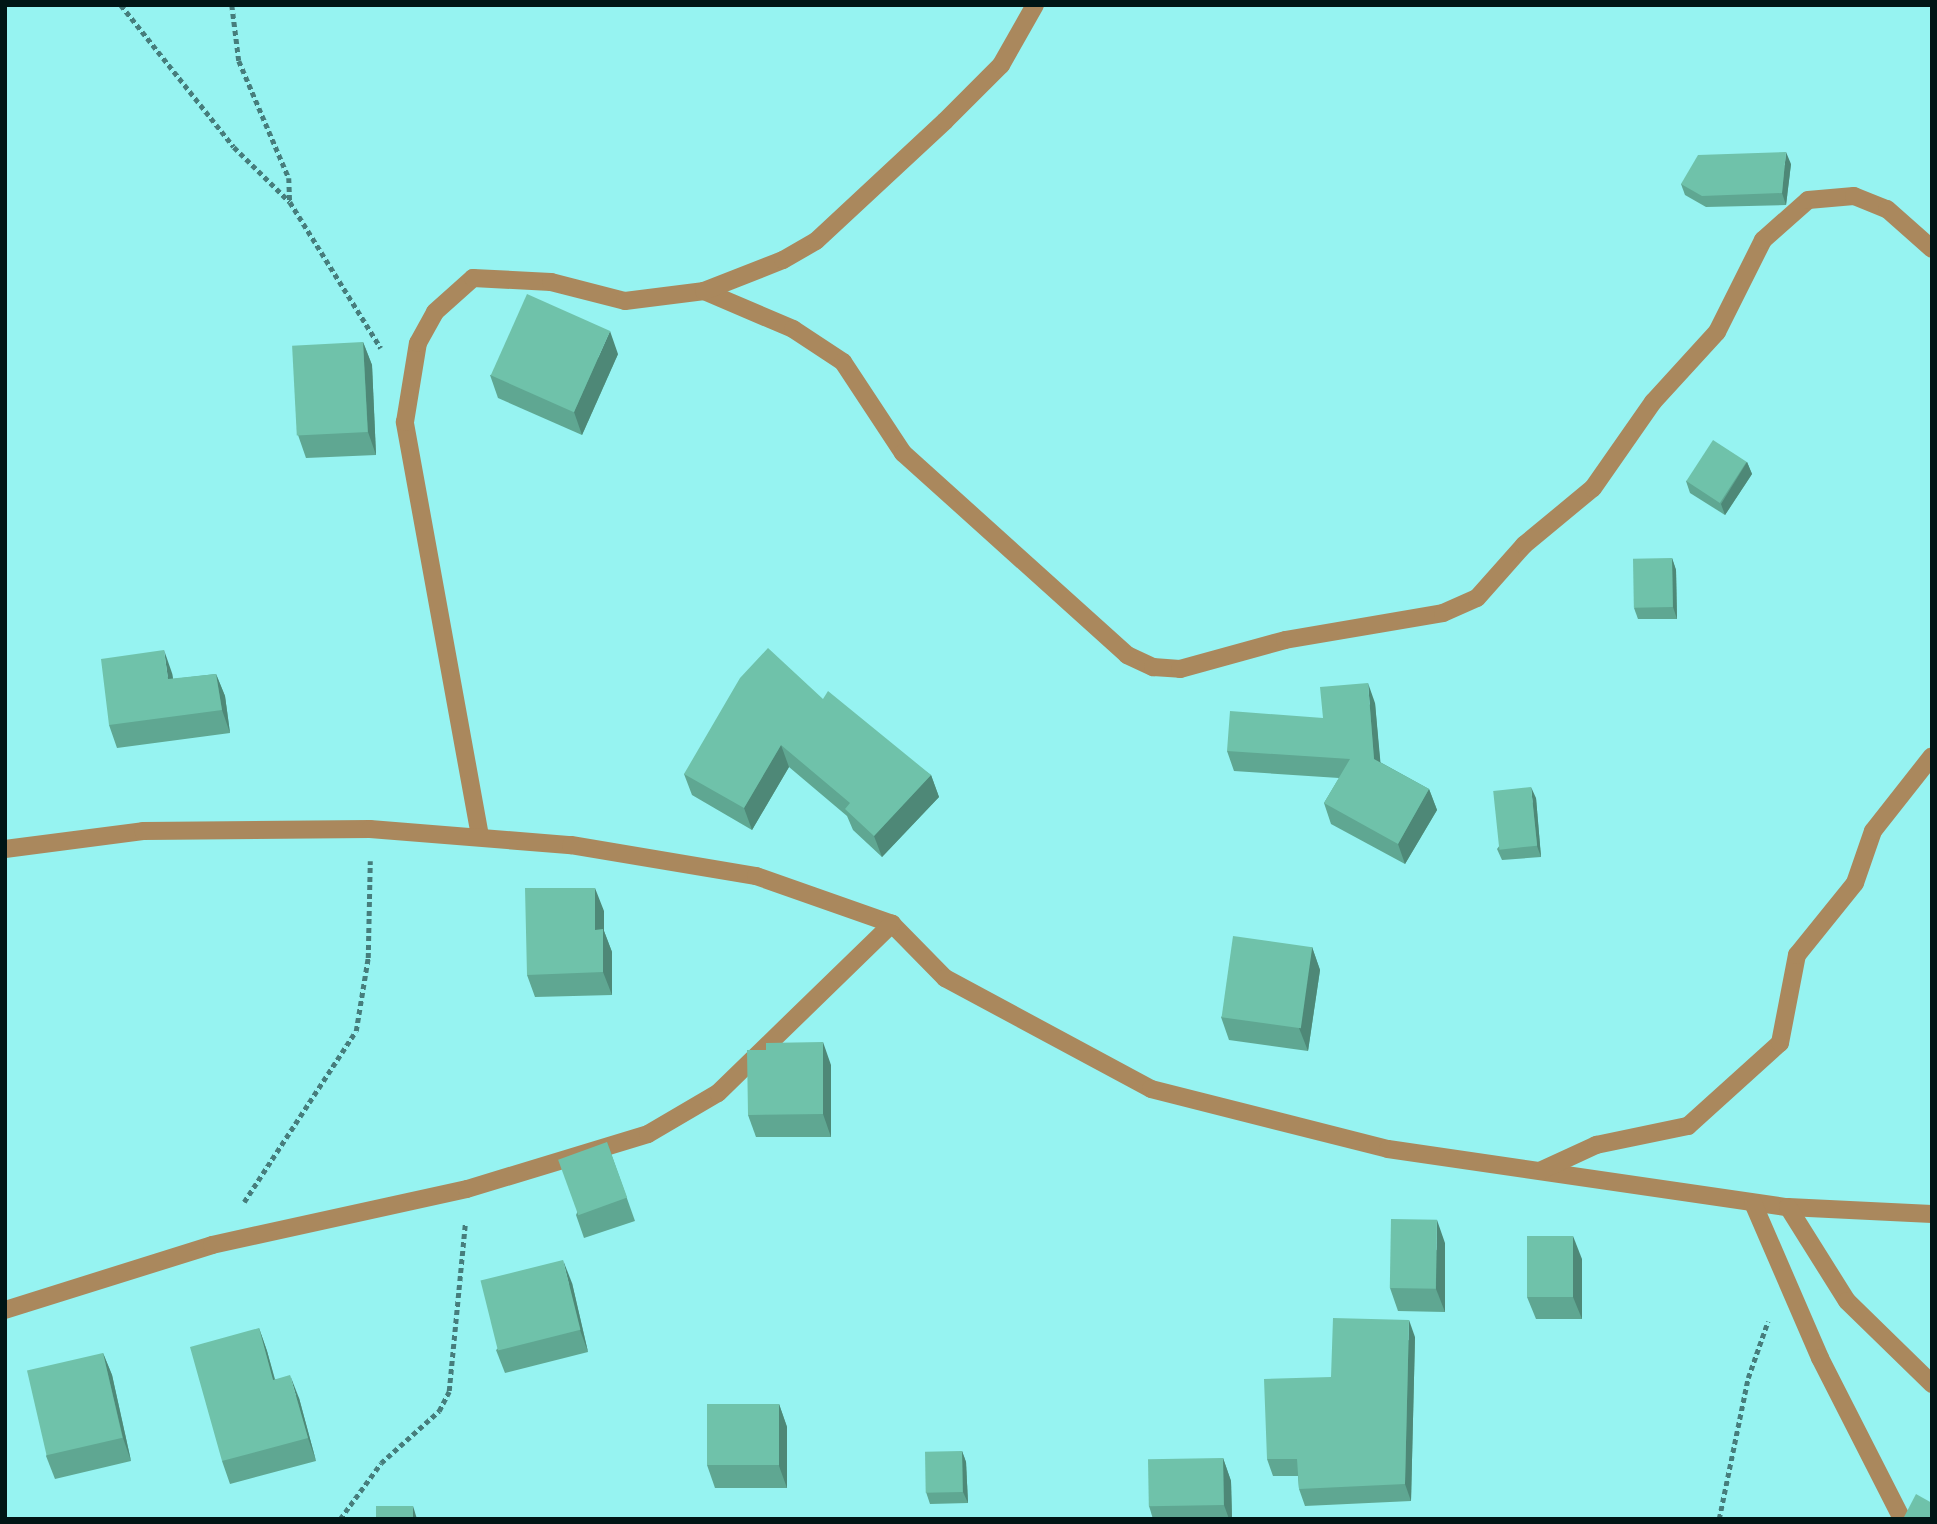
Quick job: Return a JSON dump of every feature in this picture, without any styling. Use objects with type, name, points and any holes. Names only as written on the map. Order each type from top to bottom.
[{"type":"street","points":[[480,836],[408,445],[406,392],[418,343],[435,312],[473,278],[551,282],[625,301],[704,291],[816,241],[1001,65],[1035,5]]},
{"type":"street","points":[[704,291],[793,329],[844,362],[903,453],[1128,655],[1153,667],[1180,669],[1285,640],[1443,613],[1477,598],[1524,545],[1593,488],[1653,402],[1717,332],[1763,240],[1808,200],[1828,194],[1865,200],[1910,225],[1932,249]]},
{"type":"street","points":[[1542,1170],[1596,1145],[1688,1126],[1780,1043],[1797,955],[1855,883],[1873,831],[1932,756]]},
{"type":"street","points":[[5,849],[143,831],[370,829],[480,836],[756,876],[892,924],[945,978],[1150,1089],[1388,1149],[1754,1203],[1932,1214]]},
{"type":"street","points":[[5,1310],[212,1245],[467,1189],[648,1134],[718,1093],[892,924]]},
{"type":"street","points":[[1754,1203],[1785,1282],[1902,1519]]},
{"type":"street","points":[[1788,1207],[1847,1301],[1932,1384]]},
{"type":"path","points":[[121,5],[234,147],[290,202],[406,392]]},
{"type":"path","points":[[232,5],[239,61],[285,166],[290,202]]},
{"type":"path","points":[[212,1245],[356,1031],[368,958],[370,829]]},
{"type":"path","points":[[340,1519],[381,1463],[439,1411],[449,1391],[467,1189]]},
{"type":"path","points":[[1719,1519],[1748,1378],[1785,1282]]},
{"type":"building","points":[[1786,152],[1782,193],[1702,196],[1681,184],[1698,155]]},
{"type":"building","points":[[527,294],[610,331],[574,412],[491,375]]},
{"type":"building","points":[[363,342],[368,432],[297,436],[292,346]]},
{"type":"building","points":[[1713,440],[1747,462],[1720,503],[1686,481]]},
{"type":"building","points":[[1672,558],[1673,607],[1634,608],[1633,559]]},
{"type":"building","points":[[768,648],[823,699],[828,691],[931,775],[874,836],[845,809],[850,803],[781,745],[744,808],[684,774],[740,678]]},
{"type":"building","points":[[164,650],[168,679],[216,674],[222,710],[109,725],[101,659]]},
{"type":"building","points":[[1368,683],[1374,759],[1429,789],[1398,844],[1324,803],[1350,759],[1227,751],[1230,711],[1323,718],[1320,687]]},
{"type":"building","points":[[1531,787],[1537,846],[1499,850],[1493,791]]},
{"type":"building","points":[[525,888],[595,888],[595,930],[603,929],[603,972],[527,975]]},
{"type":"building","points":[[1233,936],[1312,947],[1301,1028],[1222,1017]]},
{"type":"building","points":[[823,1042],[823,1114],[748,1115],[747,1050],[766,1050],[766,1043]]},
{"type":"building","points":[[607,1142],[627,1197],[578,1215],[558,1160]]},
{"type":"building","points":[[1391,1219],[1437,1220],[1436,1289],[1390,1288]]},
{"type":"building","points":[[1527,1236],[1573,1236],[1573,1297],[1527,1297]]},
{"type":"building","points":[[563,1260],[580,1330],[498,1350],[481,1281]]},
{"type":"building","points":[[1333,1318],[1409,1320],[1405,1484],[1299,1489],[1297,1459],[1267,1459],[1264,1379],[1331,1377]]},
{"type":"building","points":[[259,1328],[273,1380],[290,1375],[308,1438],[222,1461],[190,1347]]},
{"type":"building","points":[[103,1353],[123,1438],[47,1455],[27,1371]]},
{"type":"building","points":[[707,1404],[779,1404],[779,1465],[707,1465]]},
{"type":"building","points":[[962,1451],[963,1492],[926,1493],[925,1452]]},
{"type":"building","points":[[1223,1458],[1224,1505],[1149,1506],[1148,1459]]},
{"type":"building","points":[[1916,1494],[1932,1503],[1932,1519],[1903,1519]]},
{"type":"building","points":[[376,1506],[413,1506],[413,1519],[376,1519]]}]
